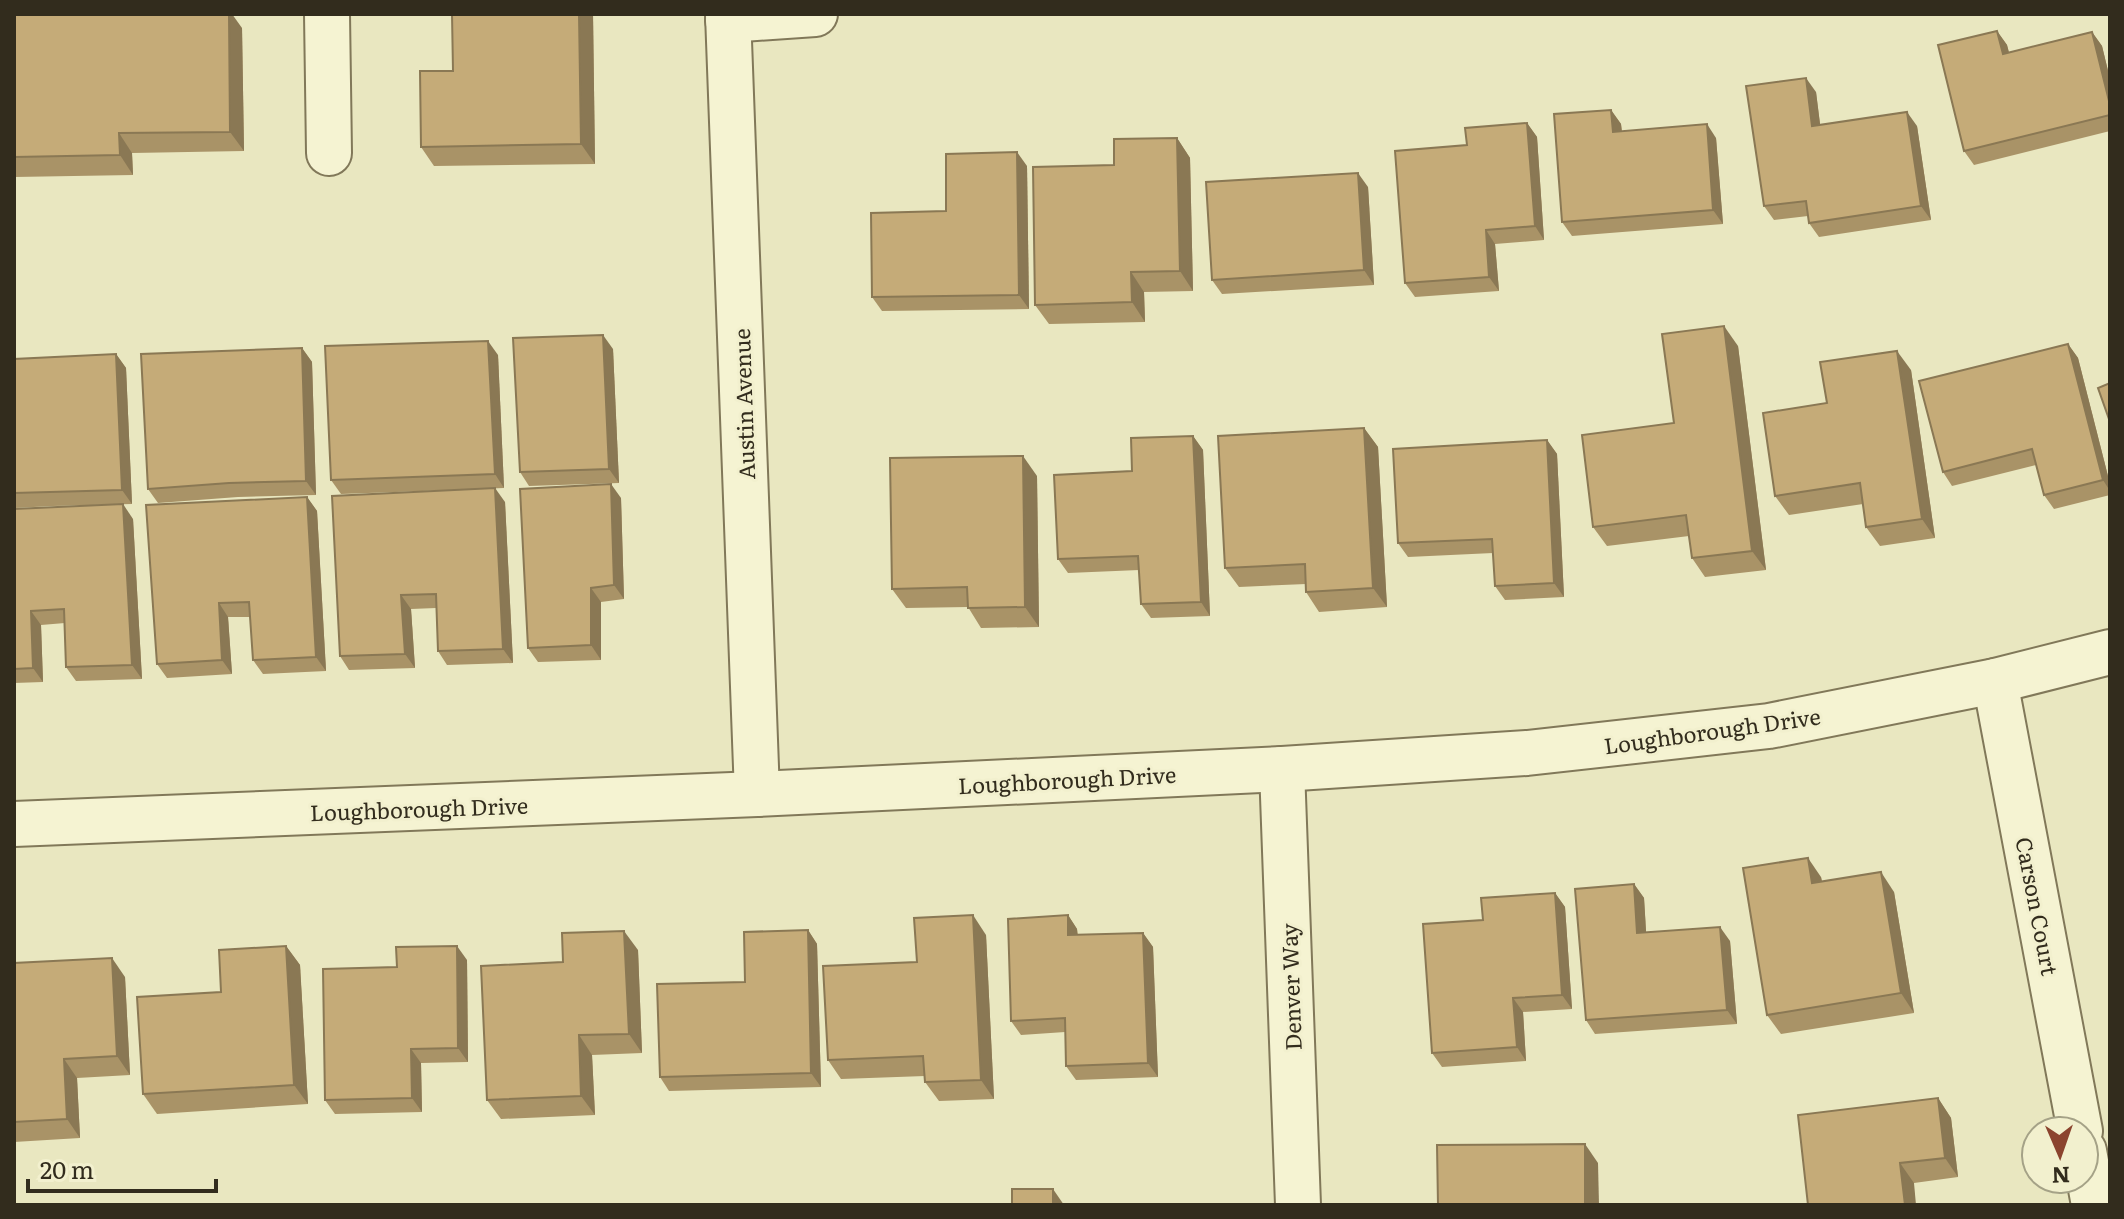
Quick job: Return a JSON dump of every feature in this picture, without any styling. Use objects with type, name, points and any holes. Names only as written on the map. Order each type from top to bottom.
[{"type":"street","points":[[327,14],[329,153]]},
{"type":"street","points":[[728,17],[815,14]]},
{"type":"street","name":"Austin Avenue","points":[[728,17],[757,794]]},
{"type":"street","name":"Loughborough Drive","points":[[14,824],[757,794],[1282,769],[1527,753],[1769,726],[1995,681],[2110,652]]},
{"type":"street","name":"Carson Court","points":[[1995,681],[2077,1115]]},
{"type":"street","name":"Denver Way","points":[[1282,769],[1298,1205]]},
{"type":"building","points":[[14,14],[229,14],[230,132],[119,133],[120,155],[14,157]]},
{"type":"building","points":[[452,14],[579,14],[581,144],[421,147],[420,71],[453,71]]},
{"type":"building","points":[[1997,31],[2003,54],[2092,32],[2110,115],[1964,151],[1938,45]]},
{"type":"building","points":[[1806,78],[1812,126],[1907,112],[1921,206],[1809,223],[1806,201],[1764,206],[1746,86]]},
{"type":"building","points":[[1611,110],[1613,132],[1707,124],[1713,210],[1562,222],[1554,114]]},
{"type":"building","points":[[1527,123],[1535,226],[1486,230],[1489,277],[1405,283],[1395,151],[1467,145],[1465,128]]},
{"type":"building","points":[[1177,138],[1180,271],[1131,272],[1132,302],[1035,305],[1033,167],[1114,165],[1114,139]]},
{"type":"building","points":[[1017,152],[1019,295],[872,297],[871,213],[946,211],[946,154]]},
{"type":"building","points":[[1358,173],[1364,270],[1212,280],[1206,182]]},
{"type":"building","points":[[1724,326],[1752,551],[1692,558],[1686,515],[1593,527],[1582,435],[1674,423],[1662,334]]},
{"type":"building","points":[[603,335],[609,469],[520,472],[513,338]]},
{"type":"building","points":[[488,341],[495,474],[331,480],[325,346]]},
{"type":"building","points":[[2068,344],[2103,480],[2044,495],[2032,449],[1943,472],[1919,381]]},
{"type":"building","points":[[302,348],[306,481],[148,489],[141,354]]},
{"type":"building","points":[[1897,351],[1922,519],[1866,527],[1860,483],[1775,496],[1763,413],[1827,403],[1820,362]]},
{"type":"building","points":[[116,354],[122,490],[14,493],[14,359]]},
{"type":"building","points":[[2110,383],[2110,422],[2098,388]]},
{"type":"building","points":[[1364,428],[1373,588],[1306,592],[1305,564],[1225,568],[1218,436]]},
{"type":"building","points":[[1193,436],[1201,602],[1141,604],[1138,556],[1058,559],[1054,475],[1132,471],[1131,438]]},
{"type":"building","points":[[1547,440],[1554,583],[1495,586],[1492,539],[1398,543],[1393,449]]},
{"type":"building","points":[[1023,456],[1025,607],[968,608],[967,587],[892,589],[890,458]]},
{"type":"building","points":[[611,484],[614,585],[591,588],[591,645],[528,648],[520,489]]},
{"type":"building","points":[[495,488],[503,649],[438,651],[436,594],[401,595],[405,654],[340,656],[332,496]]},
{"type":"building","points":[[307,497],[316,657],[253,660],[249,602],[219,603],[222,660],[157,664],[146,505]]},
{"type":"building","points":[[123,504],[132,665],[66,667],[64,609],[31,611],[33,668],[14,669],[14,509]]},
{"type":"building","points":[[1808,858],[1812,883],[1881,872],[1901,993],[1767,1015],[1743,868]]},
{"type":"building","points":[[1634,884],[1637,933],[1720,927],[1727,1010],[1586,1020],[1575,889]]},
{"type":"building","points":[[1555,893],[1562,995],[1513,998],[1517,1047],[1432,1053],[1423,924],[1483,920],[1481,898]]},
{"type":"building","points":[[973,915],[981,1080],[925,1082],[923,1056],[828,1060],[823,966],[917,962],[914,918]]},
{"type":"building","points":[[1068,915],[1068,935],[1143,933],[1148,1063],[1066,1066],[1065,1018],[1011,1021],[1008,919]]},
{"type":"building","points":[[808,930],[811,1073],[660,1077],[657,984],[745,982],[744,932]]},
{"type":"building","points":[[624,931],[629,1034],[579,1035],[581,1096],[487,1100],[481,966],[563,962],[562,933]]},
{"type":"building","points":[[286,946],[294,1085],[143,1094],[137,997],[221,992],[219,950]]},
{"type":"building","points":[[457,946],[458,1048],[411,1049],[412,1098],[325,1100],[323,969],[397,967],[396,947]]},
{"type":"building","points":[[112,958],[117,1056],[64,1059],[67,1119],[14,1122],[14,963]]},
{"type":"building","points":[[1938,1098],[1945,1158],[1900,1163],[1905,1205],[1808,1205],[1798,1115]]},
{"type":"building","points":[[1585,1144],[1585,1205],[1438,1205],[1437,1145]]},
{"type":"building","points":[[1012,1189],[1053,1189],[1053,1205],[1012,1205]]}]
